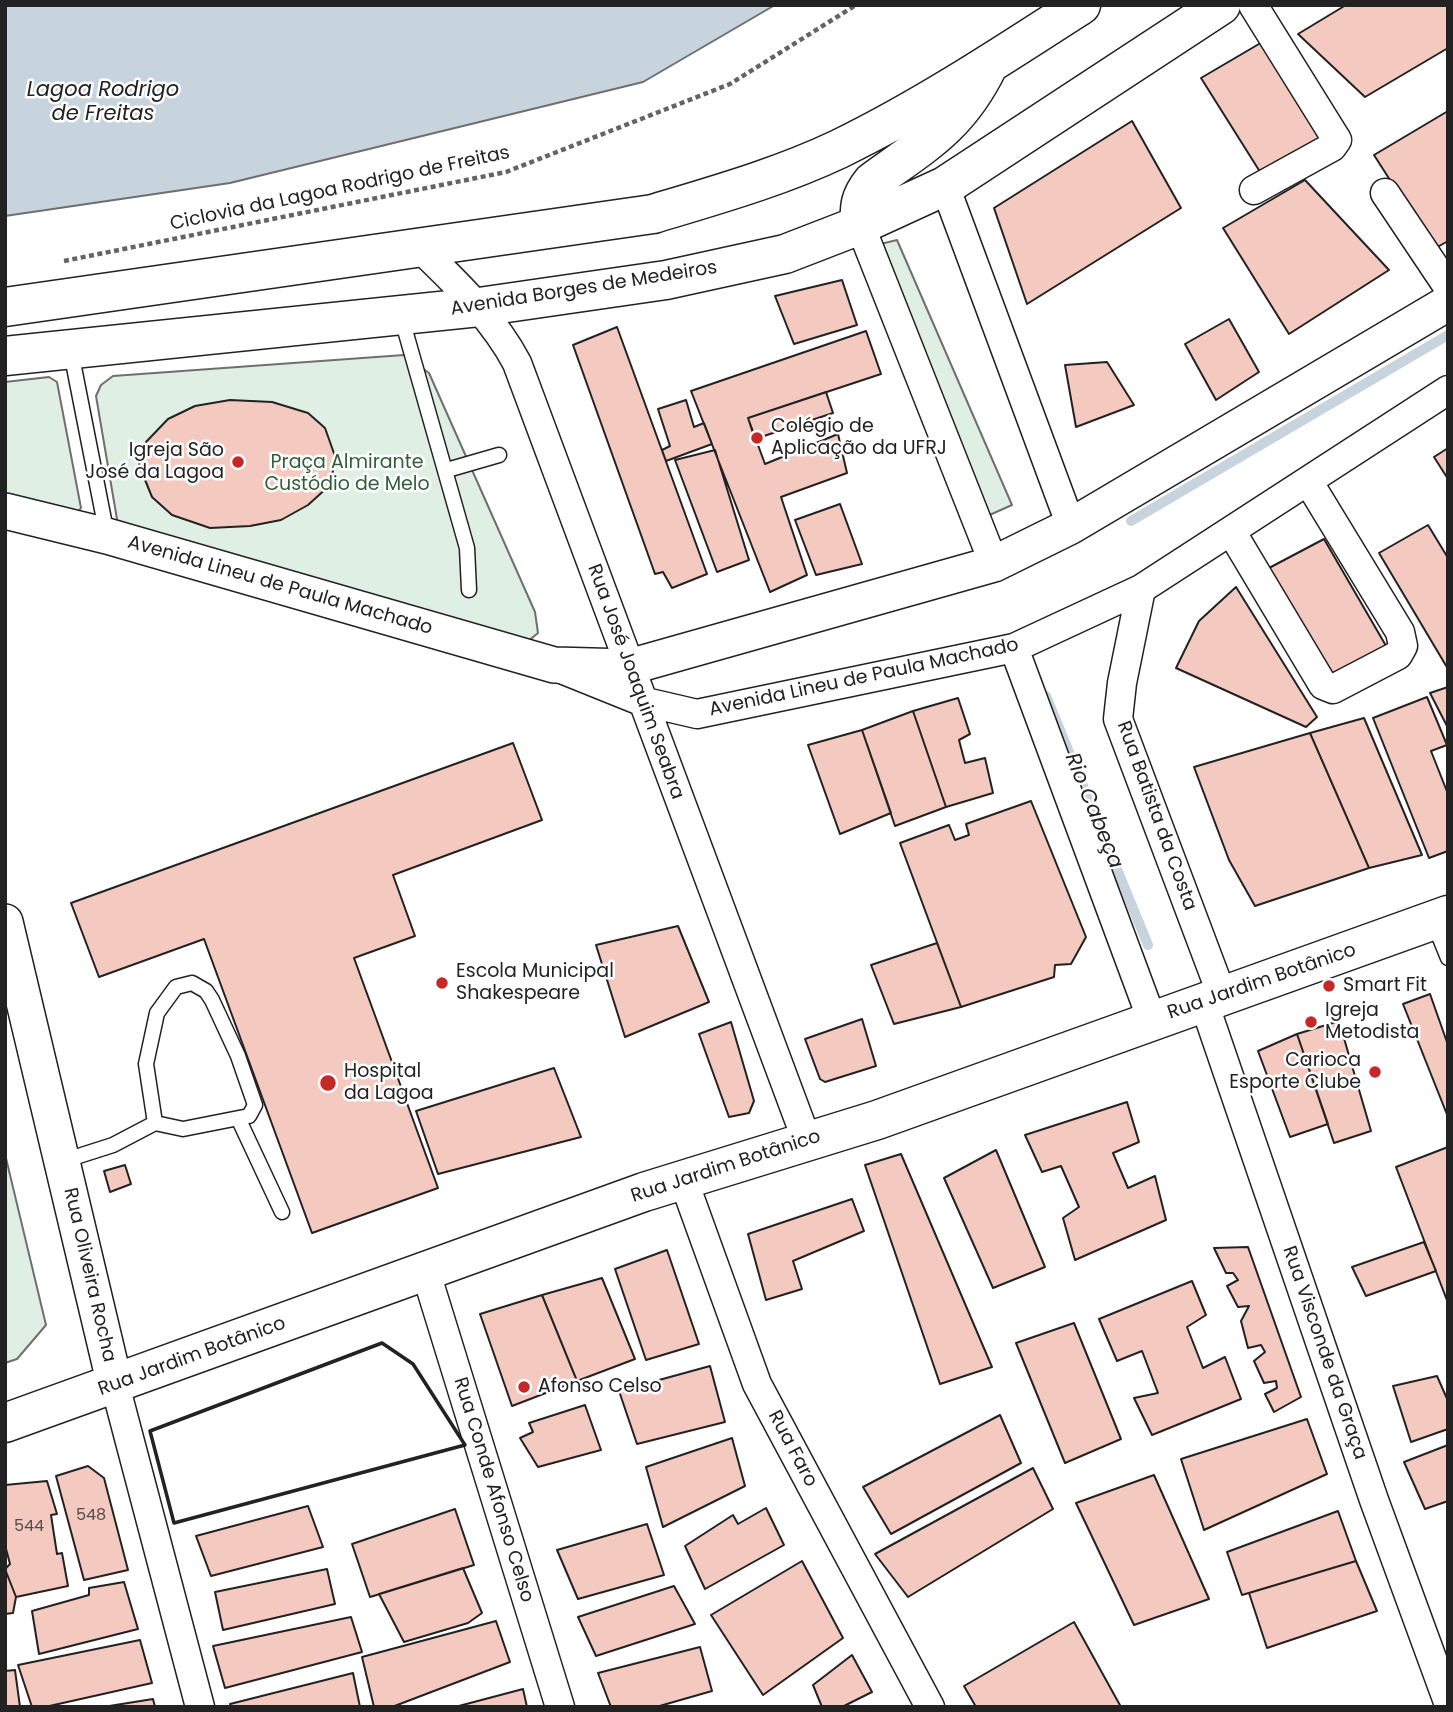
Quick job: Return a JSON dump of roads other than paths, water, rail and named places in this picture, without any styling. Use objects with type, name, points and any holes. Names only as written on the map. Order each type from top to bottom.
[{"type":"main road","points":[[5,307],[653,214],[738,189],[839,149],[988,65],[1081,5]]},
{"type":"main road","name":"Avenida Borges de Medeiros","points":[[5,356],[479,307],[666,280],[785,254],[860,225],[945,186],[1221,5]]},
{"type":"main road","points":[[860,225],[859,200],[872,182],[951,123],[971,99],[988,65]]},
{"type":"main road","name":"Rua Jardim Botânico","points":[[5,1423],[683,1180],[877,1120],[1440,918]]},
{"type":"street","points":[[1252,5],[1337,140],[1332,147],[1254,190]]},
{"type":"street","points":[[945,186],[1071,526]]},
{"type":"street","points":[[1385,193],[1448,287]]},
{"type":"street","points":[[860,225],[994,564]]},
{"type":"street","name":"Rua José Joaquim Seabra","points":[[421,249],[479,307],[502,336],[517,363],[807,1141]]},
{"type":"street","name":"Avenida Lineu de Paula Machado","points":[[554,666],[629,667],[994,564],[1071,526],[1448,303]]},
{"type":"street","name":"Avenida Lineu de Paula Machado","points":[[8,514],[107,536],[554,666],[641,701],[697,714],[1014,648],[1141,589],[1448,390]]},
{"type":"street","points":[[1231,531],[1323,685],[1334,689],[1398,655],[1403,646],[1400,632],[1308,481]]},
{"type":"street","name":"Rua Batista da Costa","points":[[1141,589],[1122,683],[1118,719],[1214,1001]]},
{"type":"street","points":[[1014,648],[1152,1020]]},
{"type":"street","name":"Rua Oliveira Rocha","points":[[5,922],[115,1385],[200,1707]]},
{"type":"street","name":"Rua Visconde da Graça","points":[[1214,1001],[1374,1500],[1448,1702]]},
{"type":"street","name":"Rua Faro","points":[[683,1180],[757,1384],[930,1707]]},
{"type":"street","name":"Rua Conde Afonso Celso","points":[[426,1273],[561,1707]]},
{"type":"lane","points":[[401,315],[467,548],[470,590]]},
{"type":"lane","points":[[70,351],[107,536]]},
{"type":"lane","points":[[447,470],[499,455]]},
{"type":"lane","points":[[1440,918],[1448,958]]},
{"type":"lane","points":[[63,1161],[113,1145],[155,1123],[183,1129],[249,1116],[255,1105],[252,1093],[212,1000],[206,991],[192,983],[176,987],[157,1013],[146,1064],[155,1123]]},
{"type":"lane","points":[[239,1120],[282,1212]]},
{"type":"water","name":"Lagoa Rodrigo de Freitas","points":[[5,5],[775,5],[643,82],[230,183],[5,216]]},
{"type":"waterway","points":[[1131,521],[1448,335]]},
{"type":"waterway","name":"Rio Cabeça","points":[[1046,696],[1148,945]]},
{"type":"place","name":"Colégio de Aplicação da UFRJ","points":[[757,438]]},
{"type":"place","name":"Igreja São José da Lagoa","points":[[238,462]]},
{"type":"place","name":"Escola Municipal Shakespeare","points":[[442,983]]},
{"type":"place","name":"Smart Fit","points":[[1329,986]]},
{"type":"place","name":"Igreja Metodista","points":[[1311,1022]]},
{"type":"place","name":"Carioca Esporte Clube","points":[[1375,1072]]},
{"type":"place","name":"Hospital da Lagoa","points":[[328,1083]]},
{"type":"place","name":"Afonso Celso","points":[[524,1387]]},
{"type":"park label","name":"Praça Almirante Custódio de Melo","points":[[347,474]]}]
